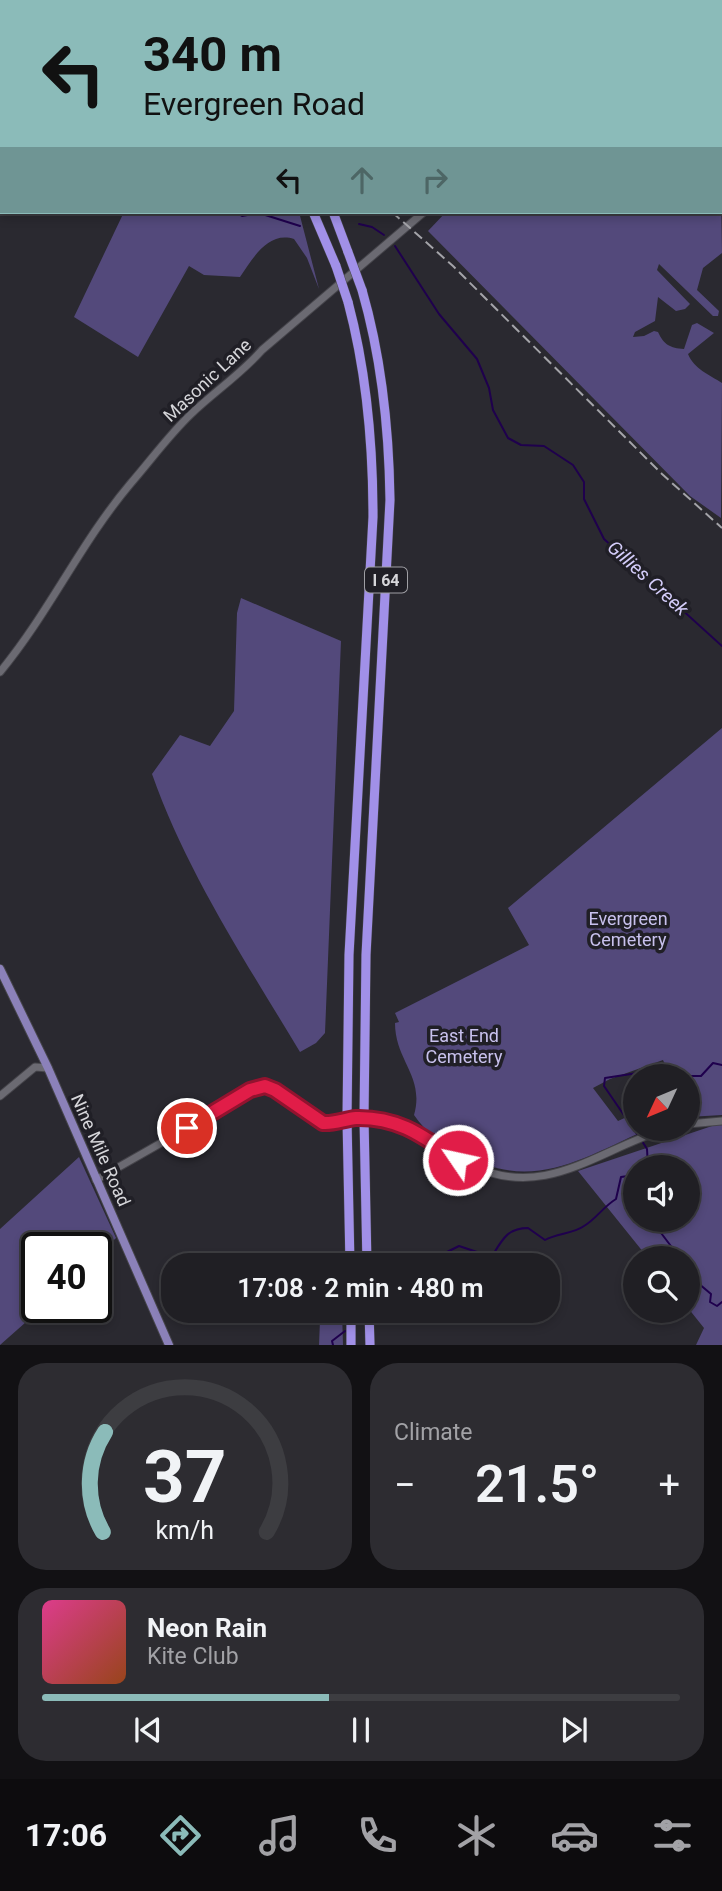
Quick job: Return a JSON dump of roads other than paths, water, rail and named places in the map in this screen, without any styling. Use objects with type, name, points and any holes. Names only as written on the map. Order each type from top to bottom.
[{"type":"highway","name":"I 64","points":[[314,214],[336,266],[360,347],[373,456],[373,517],[349,955],[350,1253]]},
{"type":"highway","name":"I 64","points":[[334,214],[362,290],[383,383],[388,431],[390,500],[366,955],[364,1118],[367,1253]]},
{"type":"highway","points":[[351,1323],[351,1345]]},
{"type":"highway","points":[[369,1323],[370,1345]]},
{"type":"main road","name":"Nine Mile Road","points":[[0,969],[48,1068],[169,1345]]},
{"type":"street","name":"Masonic Lane","points":[[0,672],[15,654],[104,519],[173,432],[262,349],[422,214]]},
{"type":"street","points":[[0,1096],[35,1067],[48,1068]]},
{"type":"street","points":[[96,1180],[261,1086],[270,1087],[326,1124],[352,1119],[386,1121],[414,1130],[458,1160],[490,1173],[527,1178],[546,1176],[575,1168],[631,1141]]},
{"type":"street","points":[[700,1123],[722,1121]]},
{"type":"waterway","name":"Gillies Creek","points":[[238,214],[253,214]]},
{"type":"waterway","name":"Gillies Creek","points":[[262,214],[300,226]]},
{"type":"waterway","name":"Gillies Creek","points":[[359,224],[372,227],[384,235]]},
{"type":"waterway","name":"Gillies Creek","points":[[395,246],[439,314],[477,359],[489,388],[493,410],[508,438],[521,445],[544,446],[573,465],[584,482],[584,499],[604,539],[722,646]]},
{"type":"waterway","points":[[700,1076],[713,1063],[722,1065]]},
{"type":"waterway","points":[[623,1075],[605,1078],[604,1086],[623,1114]]},
{"type":"waterway","points":[[642,1141],[647,1155]]},
{"type":"waterway","points":[[494,1253],[507,1235],[521,1228],[528,1228],[545,1240],[580,1229],[616,1199],[623,1177]]},
{"type":"waterway","points":[[660,1232],[671,1246]]},
{"type":"waterway","points":[[445,1253],[459,1246],[480,1253]]},
{"type":"waterway","points":[[700,1285],[711,1294],[710,1302],[717,1306],[722,1302]]},
{"type":"waterway","points":[[333,1345],[332,1341],[345,1331]]},
{"type":"railway","points":[[394,214],[453,266],[662,474],[722,528]]},
{"type":"park label","name":"Evergreen Cemetery","points":[[628,928]]},
{"type":"park label","name":"East End Cemetery","points":[[464,1045]]}]
